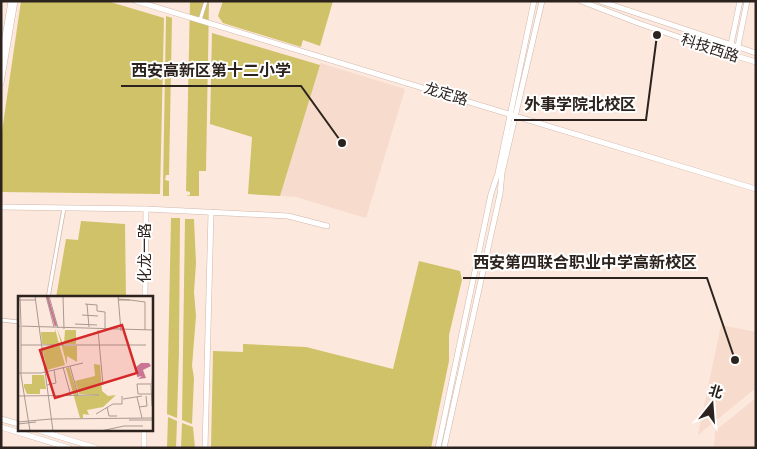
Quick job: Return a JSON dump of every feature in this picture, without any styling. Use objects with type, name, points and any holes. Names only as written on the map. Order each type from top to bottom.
[{"type":"street","points":[[1,60],[10,1]]},
{"type":"street","points":[[1,84],[15,1]]},
{"type":"street","name":"龙定路","points":[[136,1],[756,189]]},
{"type":"street","points":[[200,20],[206,1]]},
{"type":"street","points":[[444,448],[500,194],[502,173],[534,1]]},
{"type":"street","points":[[438,448],[491,194],[542,1]]},
{"type":"street","name":"科技西路","points":[[581,1],[638,24],[756,62]]},
{"type":"street","name":"科技西路","points":[[600,1],[730,46],[756,53]]},
{"type":"street","points":[[729,54],[740,1]]},
{"type":"street","points":[[736,56],[747,1]]},
{"type":"street","points":[[1,207],[146,209],[288,216],[327,226]]},
{"type":"street","points":[[48,296],[64,207]]},
{"type":"street","name":"化龙一路","points":[[145,296],[146,209]]},
{"type":"street","points":[[205,448],[211,212]]},
{"type":"street","points":[[1,320],[18,322]]},
{"type":"street","points":[[1,419],[18,424]]},
{"type":"street","points":[[1,427],[69,448]]},
{"type":"street","points":[[44,432],[96,448]]},
{"type":"street","points":[[144,432],[144,448]]},
{"type":"shaded area","points":[[21,1],[107,1],[164,18],[160,194],[1,191],[1,138]]},
{"type":"shaded area","points":[[190,1],[209,1],[206,171],[199,171],[199,196],[186,196],[190,195],[190,192],[186,191]]},
{"type":"shaded area","points":[[223,1],[333,1],[320,46],[303,40],[301,47],[223,23],[218,16]]},
{"type":"shaded area","points":[[166,16],[172,18],[169,175],[166,175],[165,180],[169,181],[169,196],[163,196],[163,188]]},
{"type":"shaded area","points":[[212,33],[320,65],[280,196],[248,194],[252,137],[210,124]]},
{"type":"shaded area","points":[[320,63],[405,89],[366,218],[296,197],[280,196]]},
{"type":"shaded area","points":[[171,218],[180,218],[177,418],[167,414]]},
{"type":"shaded area","points":[[185,219],[194,219],[196,263],[192,424],[182,420]]},
{"type":"shaded area","points":[[81,221],[125,224],[126,296],[56,296],[66,239],[78,240]]},
{"type":"shaded area","points":[[419,261],[460,271],[462,280],[449,335],[449,361],[431,448],[211,448],[213,351],[243,352],[243,344],[306,347],[393,369]]},
{"type":"shaded area","points":[[721,325],[756,332],[756,388],[698,435]]},
{"type":"shaded area","points":[[756,398],[756,448],[714,448],[715,431]]},
{"type":"shaded area","points":[[168,417],[177,421],[176,448],[167,448]]},
{"type":"shaded area","points":[[182,423],[193,427],[195,448],[181,448]]},
{"type":"place","name":"外事学院北校区","points":[[657,35]]},
{"type":"place","name":"西安高新区第十二小学","points":[[342,143]]},
{"type":"place","name":"西安第四联合职业中学高新校区","points":[[735,360]]}]
